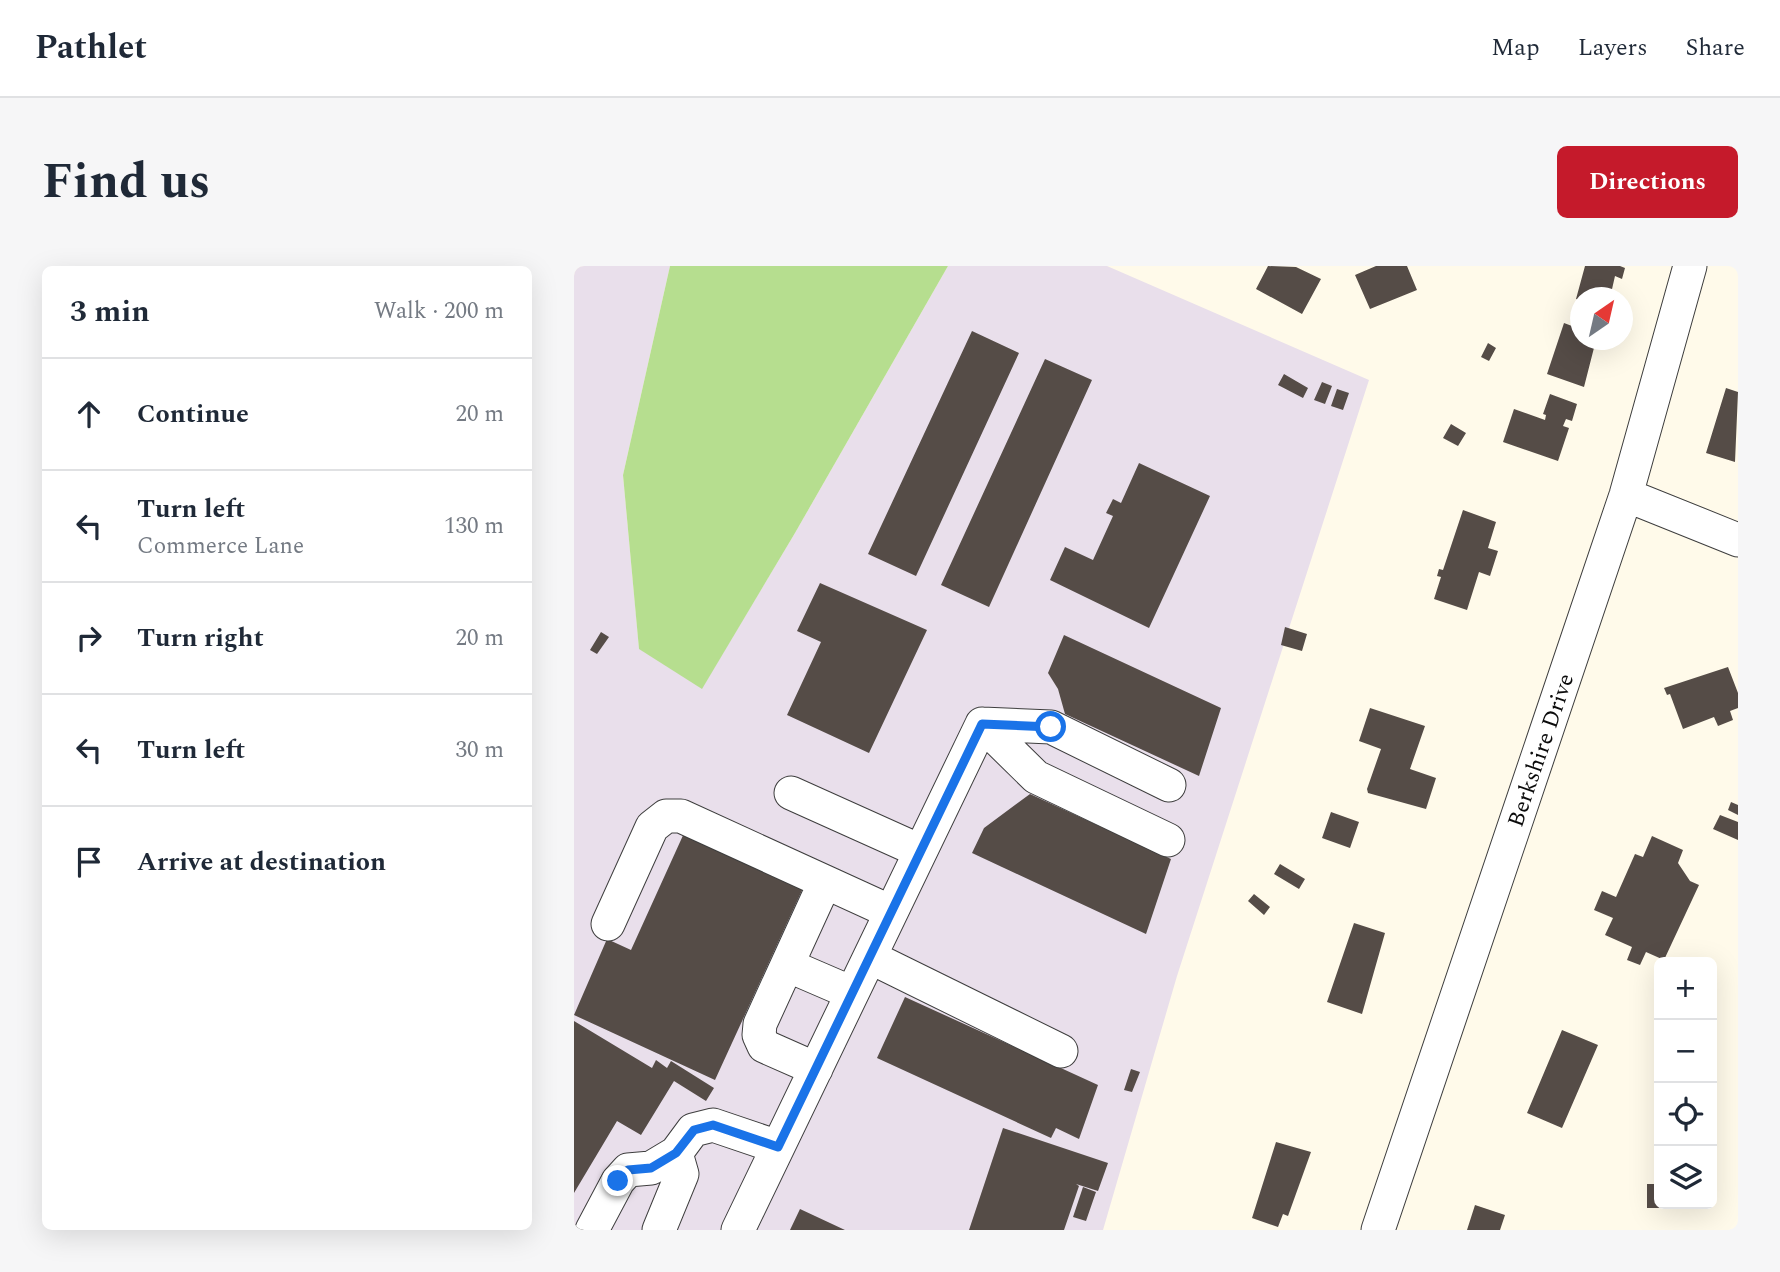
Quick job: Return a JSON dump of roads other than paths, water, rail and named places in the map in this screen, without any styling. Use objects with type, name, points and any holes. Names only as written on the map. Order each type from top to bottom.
[{"type":"street","name":"Berkshire Drive","points":[[1378,1230],[1626,495],[1690,266]]},
{"type":"street","points":[[1626,495],[1738,540]]},
{"type":"street","points":[[982,724],[1051,727],[1169,785]]},
{"type":"street","points":[[982,724],[1036,777],[1168,840]]},
{"type":"street","points":[[738,1230],[982,724]]},
{"type":"street","points":[[791,793],[920,852]]},
{"type":"street","points":[[608,924],[653,827],[666,816],[681,817],[891,912]]},
{"type":"street","points":[[816,1069],[764,1046],[759,1035],[761,1024],[825,882]]},
{"type":"street","points":[[870,957],[1061,1051]]},
{"type":"street","points":[[787,965],[852,993]]},
{"type":"street","points":[[592,1230],[618,1181],[628,1170],[651,1168],[676,1153],[694,1130],[713,1125],[778,1147]]},
{"type":"street","points":[[659,1230],[682,1174],[676,1153]]}]
